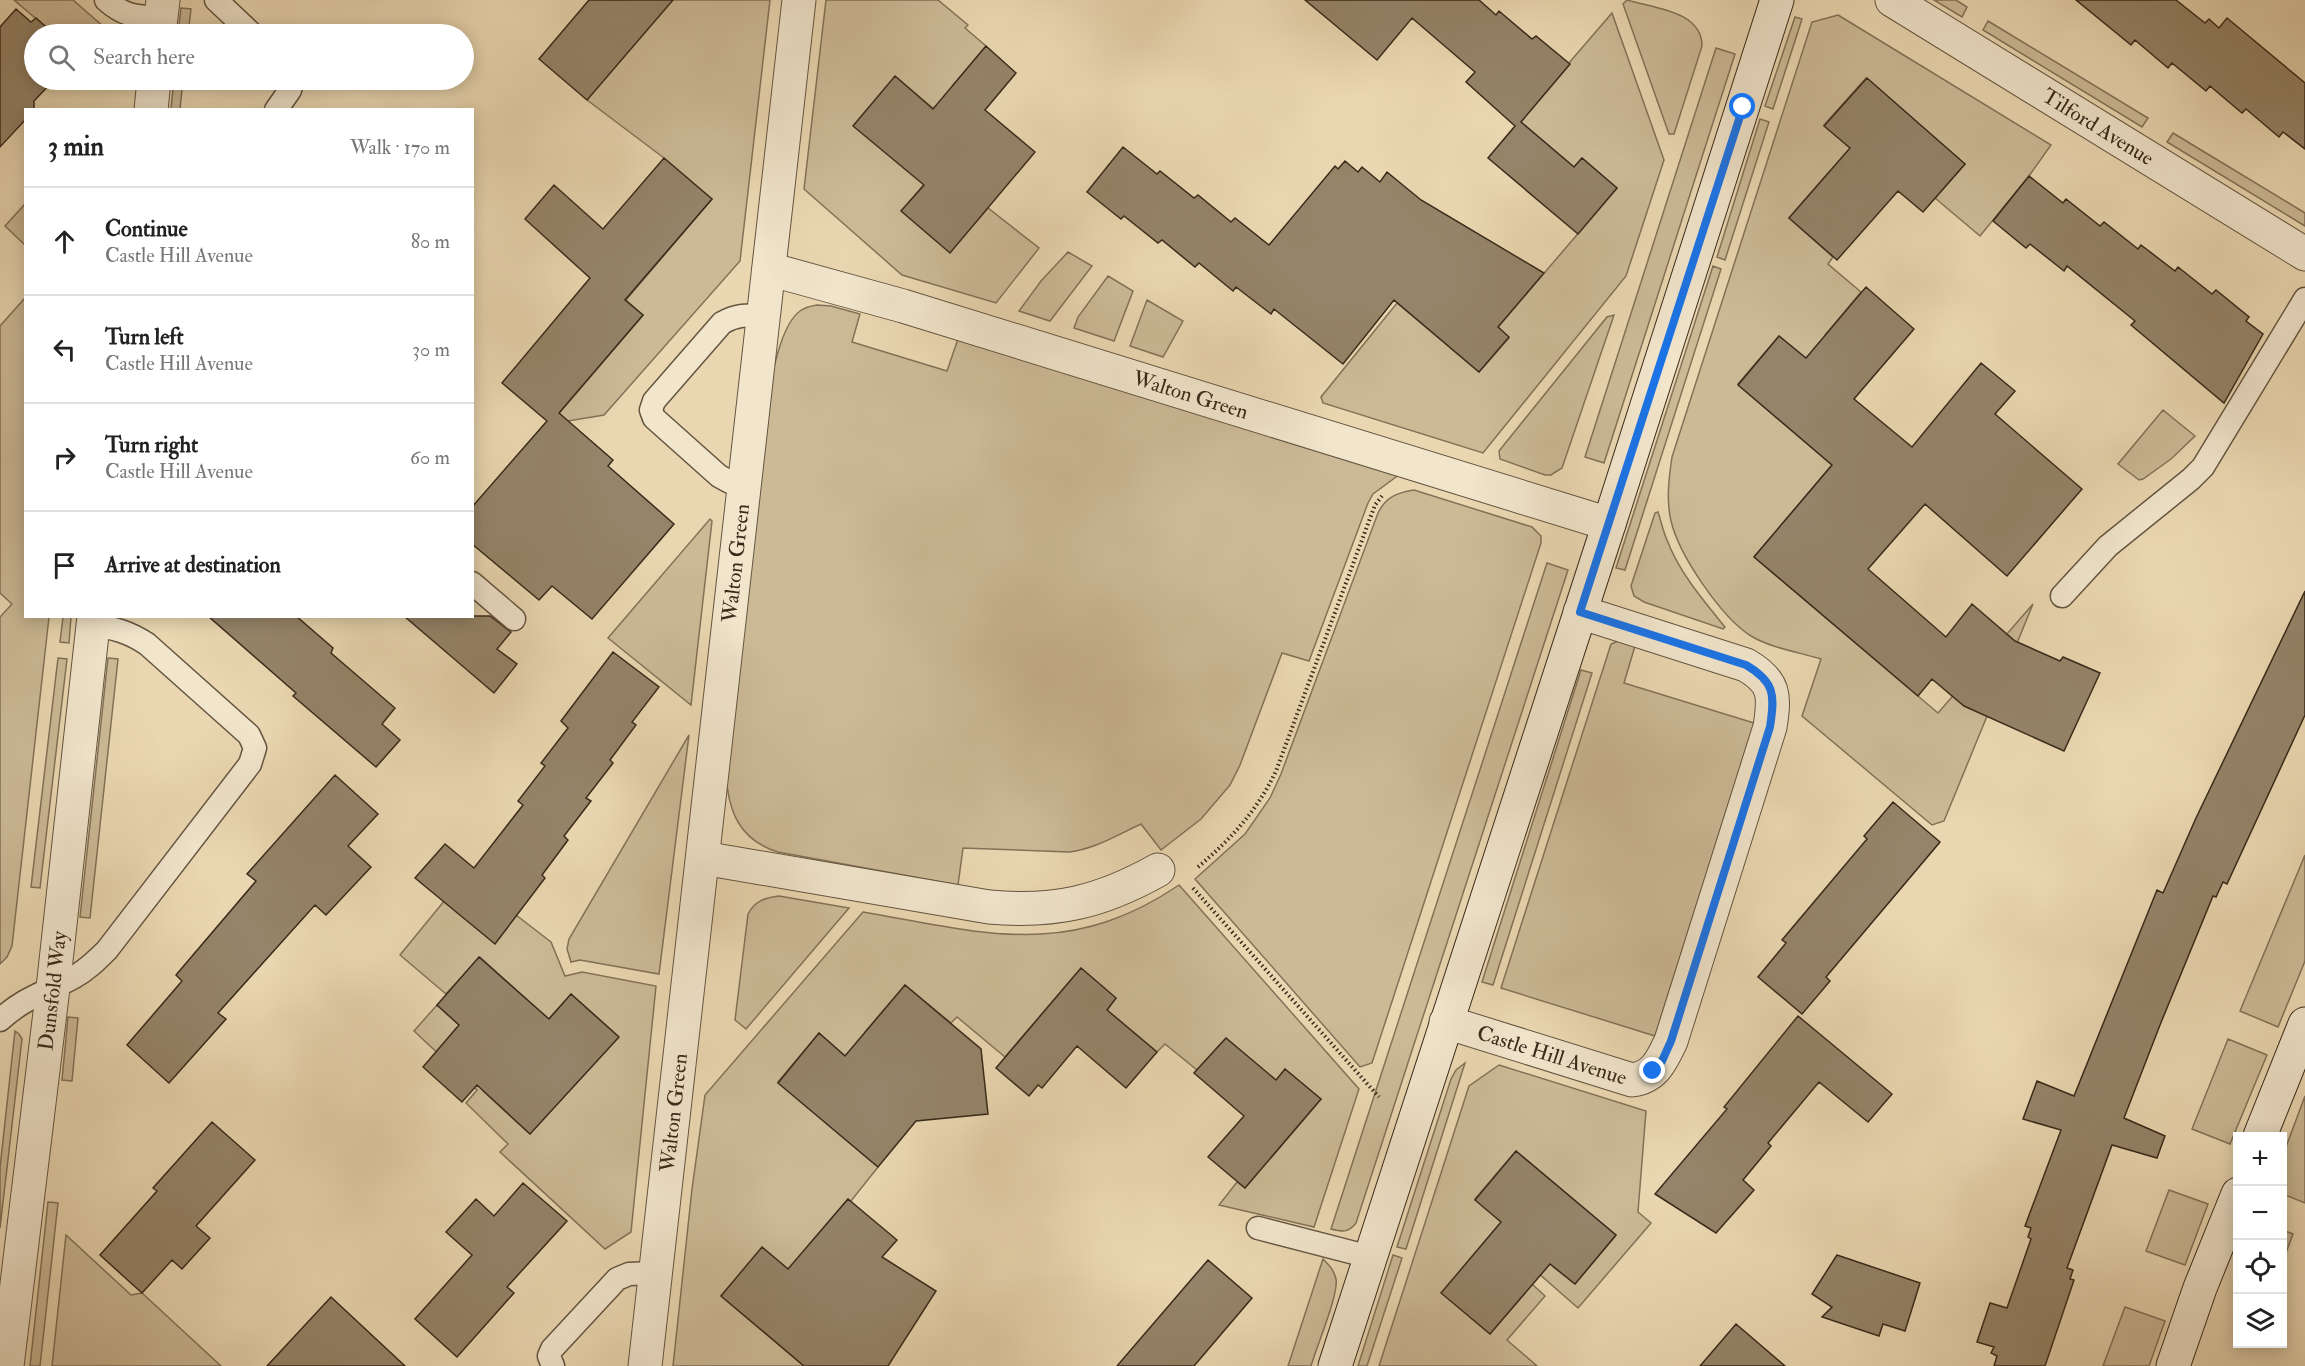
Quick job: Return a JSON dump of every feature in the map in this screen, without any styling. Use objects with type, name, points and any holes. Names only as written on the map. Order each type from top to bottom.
[{"type":"street","name":"Walton Green","points":[[645,1366],[799,0]]},
{"type":"street","name":"Tilford Avenue","points":[[1892,0],[2305,254]]},
{"type":"street","points":[[1335,1366],[1609,524],[1769,2]]},
{"type":"street","points":[[151,108],[153,90]]},
{"type":"street","name":"Walton Green","points":[[769,268],[903,306],[1609,524]]},
{"type":"street","name":"Castle Hill Avenue","points":[[1446,1023],[1632,1080],[1645,1077],[1658,1067],[1671,1041],[1770,727],[1773,706],[1771,687],[1761,674],[1746,665],[1580,612]]},
{"type":"street","name":"Dunsfold Way","points":[[7,1366],[9,1272],[53,988],[94,621]]},
{"type":"street","points":[[703,858],[989,907],[1026,909],[1060,908],[1083,903],[1129,886],[1158,870]]},
{"type":"street","points":[[2262,1132],[2305,1024]]},
{"type":"street","points":[[2173,1366],[2200,1288],[2233,1206]]},
{"type":"lane","points":[[106,0],[118,11],[128,15],[161,18]]},
{"type":"lane","points":[[216,0],[241,24]]},
{"type":"lane","points":[[277,108],[290,90]]},
{"type":"lane","points":[[2062,596],[2112,542],[2203,467],[2305,299]]},
{"type":"lane","points":[[744,486],[719,476],[654,418],[651,410],[654,401],[722,323],[742,314],[765,316]]},
{"type":"lane","points":[[474,585],[514,619]]},
{"type":"lane","points":[[0,1020],[27,999],[75,977],[107,950],[250,764],[255,748],[249,735],[147,644],[131,633],[94,621]]},
{"type":"lane","points":[[1258,1228],[1370,1257]]},
{"type":"lane","points":[[549,1365],[552,1349],[617,1279],[629,1274],[654,1273]]},
{"type":"path","points":[[1192,872],[1238,831],[1266,793],[1375,505],[1388,491],[1408,480],[1419,465]]},
{"type":"path","points":[[1192,887],[1410,1132]]},
{"type":"shaded area","points":[[14,0],[73,0],[101,24],[42,24]]},
{"type":"shaded area","points":[[672,0],[770,0],[740,261],[604,415],[550,424],[643,315],[626,300],[712,199],[664,158],[587,100]]},
{"type":"shaded area","points":[[826,0],[938,0],[968,25],[965,28],[986,46],[953,85],[941,115],[895,76],[935,171],[902,211],[950,252],[988,208],[1039,248],[996,303],[902,275],[804,189]]},
{"type":"shaded area","points":[[1627,0],[1675,13],[1694,25],[1700,34],[1702,46],[1674,134],[1669,134],[1623,4]]},
{"type":"shaded area","points":[[1934,0],[1956,0],[1967,7],[1962,17]]},
{"type":"shaded area","points":[[181,8],[191,9],[189,24],[179,24]]},
{"type":"shaded area","points":[[1612,13],[1664,160],[1626,276],[1483,453],[1323,403],[1321,397],[1397,303],[1479,372],[1509,338],[1498,327],[1617,188],[1582,158],[1574,167],[1519,121]]},
{"type":"shaded area","points":[[1838,15],[2051,145],[1980,236],[1935,198],[1965,164],[1866,78],[1824,125],[1864,160],[1830,171],[1789,218],[1833,257],[1828,264],[1861,292],[1825,335],[1819,370],[1779,336],[1738,384],[1832,465],[1754,557],[1938,713],[2033,604],[1944,821],[1932,825],[1802,716],[1821,659],[1767,644],[1739,627],[1715,600],[1692,567],[1676,535],[1669,513],[1668,489],[1672,457],[1812,22]]},
{"type":"shaded area","points":[[1795,17],[1802,19],[1773,109],[1765,106]]},
{"type":"shaded area","points":[[1988,21],[2148,118],[2142,127],[1983,30]]},
{"type":"shaded area","points":[[1716,48],[1735,54],[1604,463],[1585,457]]},
{"type":"shaded area","points":[[173,90],[182,90],[180,108],[171,108]]},
{"type":"shaded area","points":[[1760,119],[1769,122],[1725,260],[1717,257]]},
{"type":"shaded area","points":[[2173,133],[2305,213],[2305,226],[2167,142]]},
{"type":"shaded area","points":[[24,205],[24,244],[5,226]]},
{"type":"shaded area","points":[[1068,252],[1092,266],[1050,321],[1019,311],[1041,281]]},
{"type":"shaded area","points":[[1713,266],[1721,269],[1625,570],[1616,568]]},
{"type":"shaded area","points":[[1108,276],[1133,291],[1114,341],[1074,328],[1078,317]]},
{"type":"shaded area","points":[[24,299],[24,618],[49,618],[12,946],[7,957],[0,964],[0,617],[12,604],[0,593],[0,326]]},
{"type":"shaded area","points":[[1147,300],[1183,321],[1163,357],[1130,346]]},
{"type":"shaded area","points":[[817,305],[831,306],[860,314],[852,342],[947,371],[959,336],[1400,474],[1373,494],[1368,503],[1309,661],[1282,653],[1240,765],[1230,785],[1201,819],[1161,850],[1141,824],[1097,845],[1069,852],[963,848],[958,885],[778,852],[754,840],[738,822],[729,800],[726,773],[768,394],[775,362],[788,327],[800,311]]},
{"type":"shaded area","points":[[1614,315],[1562,468],[1551,475],[1545,475],[1500,459],[1499,451],[1607,317]]},
{"type":"shaded area","points":[[2163,410],[2195,436],[2171,459],[2139,480],[2118,464]]},
{"type":"shaded area","points":[[1414,490],[1532,527],[1541,536],[1541,543],[1372,1063],[1360,1067],[1195,879],[1245,834],[1270,798],[1378,513],[1384,503],[1392,497]]},
{"type":"shaded area","points":[[1658,512],[1678,563],[1725,627],[1723,629],[1644,602],[1634,596],[1631,586],[1655,513]]},
{"type":"shaded area","points":[[710,519],[712,521],[691,705],[608,638]]},
{"type":"shaded area","points":[[1547,563],[1568,570],[1356,1223],[1345,1231],[1331,1229]]},
{"type":"shaded area","points":[[63,618],[71,618],[69,643],[60,642]]},
{"type":"shaded area","points":[[1618,641],[1635,646],[1624,683],[1754,723],[1655,1036],[1501,988],[1611,644]]},
{"type":"shaded area","points":[[58,658],[67,659],[40,888],[31,887]]},
{"type":"shaded area","points":[[108,658],[118,659],[90,918],[80,917]]},
{"type":"shaded area","points":[[1581,670],[1592,673],[1493,985],[1482,982]]},
{"type":"shaded area","points":[[689,735],[659,974],[580,960],[571,962],[567,949],[569,939]]},
{"type":"shaded area","points":[[2305,855],[2305,961],[2278,1027],[2240,1011]]},
{"type":"shaded area","points":[[463,878],[468,878],[551,942],[565,976],[582,972],[656,986],[631,1232],[605,1249],[500,1152],[508,1144],[466,1103],[477,1090],[414,1031],[437,1005],[487,1050],[520,1051],[483,1091],[530,1134],[618,1036],[571,994],[536,1033],[526,999],[480,957],[446,994],[400,955]]},
{"type":"shaded area","points":[[1179,885],[1359,1089],[1314,1227],[1219,1205],[1237,1182],[1245,1188],[1321,1099],[1285,1069],[1276,1081],[1226,1038],[1197,1070],[1165,1044],[1157,1052],[1107,1010],[1116,998],[1081,968],[1005,1057],[957,1017],[951,1023],[905,985],[865,1032],[859,1068],[819,1033],[778,1082],[878,1167],[851,1201],[848,1199],[808,1246],[803,1281],[762,1248],[721,1296],[804,1366],[673,1366],[692,1189],[705,1095],[863,912],[987,932],[1025,934],[1062,932],[1100,924],[1139,909]]},
{"type":"shaded area","points":[[779,896],[849,908],[746,1029],[735,1020],[748,914],[761,901]]},
{"type":"shaded area","points":[[68,1017],[78,1018],[72,1081],[62,1080]]},
{"type":"shaded area","points":[[15,1031],[22,1039],[0,1228],[0,1168]]},
{"type":"shaded area","points":[[2228,1039],[2267,1055],[2235,1132],[2233,1132],[2230,1144],[2192,1129]]},
{"type":"shaded area","points":[[1465,1063],[1406,1249],[1397,1247],[1451,1079],[1456,1070]]},
{"type":"shaded area","points":[[1499,1065],[1646,1111],[1638,1212],[1651,1223],[1578,1308],[1537,1272],[1533,1250],[1575,1284],[1616,1235],[1516,1151],[1475,1199],[1515,1234],[1442,1293],[1490,1334],[1532,1284],[1545,1296],[1507,1340],[1537,1366],[1379,1366],[1469,1086]]},
{"type":"shaded area","points":[[2305,1096],[2305,1203],[2287,1196],[2287,1144]]},
{"type":"shaded area","points":[[2169,1190],[2208,1204],[2185,1265],[2146,1251]]},
{"type":"shaded area","points":[[48,1202],[58,1203],[40,1366],[30,1366]]},
{"type":"shaded area","points":[[2287,1232],[2293,1234],[2287,1250],[2287,1240]]},
{"type":"shaded area","points":[[66,1235],[131,1295],[142,1293],[221,1366],[52,1366]]},
{"type":"shaded area","points":[[1393,1255],[1402,1258],[1367,1366],[1358,1366]]},
{"type":"shaded area","points":[[1323,1259],[1333,1270],[1336,1279],[1334,1296],[1326,1321],[1311,1366],[1288,1366]]},
{"type":"shaded area","points":[[2125,1307],[2165,1321],[2149,1366],[2103,1366]]},
{"type":"building","points":[[589,0],[673,0],[587,100],[539,59]]},
{"type":"building","points":[[1305,0],[1479,0],[1496,15],[1499,11],[1532,39],[1536,36],[1570,64],[1521,122],[1574,167],[1582,158],[1617,188],[1578,234],[1488,158],[1515,126],[1466,82],[1475,72],[1412,18],[1377,60]]},
{"type":"building","points":[[2076,0],[2176,0],[2205,23],[2209,19],[2219,28],[2227,18],[2305,83],[2305,149],[2283,132],[2279,137],[2246,109],[2242,113],[2210,86],[2206,91],[2172,63],[2168,68],[2135,40],[2131,45]]},
{"type":"building","points":[[16,9],[31,22],[36,18],[43,24],[24,24],[24,90],[44,90],[34,101],[34,108],[24,108],[24,121],[0,147],[0,27]]},
{"type":"building","points":[[986,46],[1016,73],[985,110],[1035,152],[950,253],[901,211],[924,185],[853,126],[895,76],[933,109]]},
{"type":"building","points":[[1867,78],[1965,164],[1923,212],[1898,191],[1837,260],[1789,218],[1850,148],[1824,126]]},
{"type":"building","points":[[1123,147],[1157,174],[1160,171],[1194,198],[1198,195],[1231,222],[1235,218],[1269,245],[1335,166],[1338,169],[1345,161],[1358,172],[1362,167],[1380,182],[1387,172],[1421,200],[1544,273],[1498,327],[1509,337],[1479,372],[1394,300],[1343,364],[1274,309],[1271,314],[1236,287],[1233,291],[1199,263],[1195,267],[1162,240],[1158,243],[1124,216],[1121,219],[1087,192]]},
{"type":"building","points":[[664,158],[712,199],[625,300],[643,315],[559,413],[613,460],[608,466],[674,524],[592,619],[552,586],[539,600],[474,546],[474,505],[547,421],[502,383],[590,278],[525,219],[554,185],[603,229]]},
{"type":"building","points":[[2029,176],[2063,203],[2066,199],[2100,226],[2104,222],[2138,249],[2141,245],[2175,271],[2178,267],[2212,294],[2216,290],[2249,317],[2246,321],[2263,334],[2224,403],[2131,325],[2135,321],[2067,266],[2064,271],[2030,244],[2026,248],[1993,221]]},
{"type":"building","points":[[1866,287],[1914,329],[1854,399],[1912,447],[1981,363],[2015,391],[1995,414],[2082,489],[2007,576],[1925,504],[1868,569],[1946,637],[1972,604],[2015,641],[2060,661],[2063,657],[2100,673],[2064,751],[1964,706],[1932,679],[1918,696],[1754,557],[1832,465],[1738,385],[1779,336],[1806,358]]},
{"type":"building","points":[[2305,591],[2305,715],[2227,884],[2223,882],[2216,897],[2213,896],[2124,1118],[2165,1136],[2157,1158],[2112,1145],[2067,1268],[2073,1270],[2070,1279],[2074,1280],[2045,1366],[1994,1366],[1997,1356],[1991,1353],[1994,1347],[1977,1342],[1990,1303],[2007,1308],[2031,1239],[2028,1237],[2031,1228],[2025,1226],[2061,1130],[2023,1119],[2037,1081],[2074,1096],[2157,890],[2163,893],[2196,818]]},
{"type":"building","points":[[490,616],[511,632],[497,649],[517,664],[494,693],[406,618]]},
{"type":"building","points":[[210,618],[298,618],[333,648],[331,653],[395,708],[382,724],[400,740],[376,767],[293,696],[296,693]]},
{"type":"building","points":[[613,652],[659,687],[632,722],[636,725],[610,760],[613,763],[586,798],[591,801],[564,836],[568,840],[542,875],[545,878],[495,944],[415,878],[445,844],[474,868],[523,805],[518,801],[545,766],[541,763],[568,728],[561,721]]},
{"type":"building","points":[[335,775],[378,814],[348,846],[371,867],[326,915],[315,905],[218,1013],[226,1019],[169,1083],[127,1045],[182,981],[176,975],[256,881],[247,874]]},
{"type":"building","points":[[1893,802],[1940,842],[1826,977],[1830,981],[1802,1014],[1758,977],[1786,943],[1782,940],[1867,839],[1864,836]]},
{"type":"building","points":[[479,957],[549,1019],[571,994],[619,1037],[530,1134],[477,1085],[462,1102],[423,1067],[459,1025],[437,1005]]},
{"type":"building","points":[[1081,968],[1116,998],[1107,1010],[1157,1052],[1126,1088],[1077,1046],[1042,1088],[1038,1085],[1029,1096],[996,1068]]},
{"type":"building","points":[[905,985],[981,1049],[988,1114],[916,1121],[878,1167],[778,1083],[819,1033],[845,1056]]},
{"type":"building","points":[[1798,1016],[1892,1094],[1868,1122],[1819,1082],[1768,1143],[1771,1146],[1743,1180],[1754,1190],[1716,1233],[1655,1194],[1727,1109],[1724,1107]]},
{"type":"building","points":[[1226,1038],[1276,1080],[1285,1069],[1321,1099],[1245,1188],[1208,1157],[1244,1116],[1194,1073]]},
{"type":"building","points":[[212,1122],[255,1160],[196,1226],[210,1238],[182,1269],[172,1260],[142,1293],[100,1255],[157,1191],[153,1188]]},
{"type":"building","points":[[1516,1151],[1616,1235],[1575,1284],[1550,1264],[1490,1334],[1441,1293],[1501,1222],[1475,1200]]},
{"type":"building","points":[[523,1183],[567,1221],[507,1287],[514,1293],[457,1357],[415,1319],[472,1255],[446,1232],[476,1199],[494,1216]]},
{"type":"building","points":[[848,1199],[897,1240],[882,1257],[936,1291],[888,1366],[804,1366],[721,1296],[762,1247],[788,1269]]},
{"type":"building","points":[[1837,1255],[1920,1283],[1905,1331],[1883,1324],[1879,1336],[1822,1317],[1832,1307],[1812,1294]]},
{"type":"building","points":[[1208,1260],[1252,1298],[1194,1366],[1117,1366]]},
{"type":"building","points":[[331,1297],[405,1366],[267,1366]]},
{"type":"building","points":[[1736,1324],[1785,1366],[1700,1366]]},
{"type":"route","points":[[1653,1071],[1662,1061],[1671,1041],[1770,727],[1773,706],[1771,687],[1761,674],[1746,665],[1580,612],[1743,107]]}]
